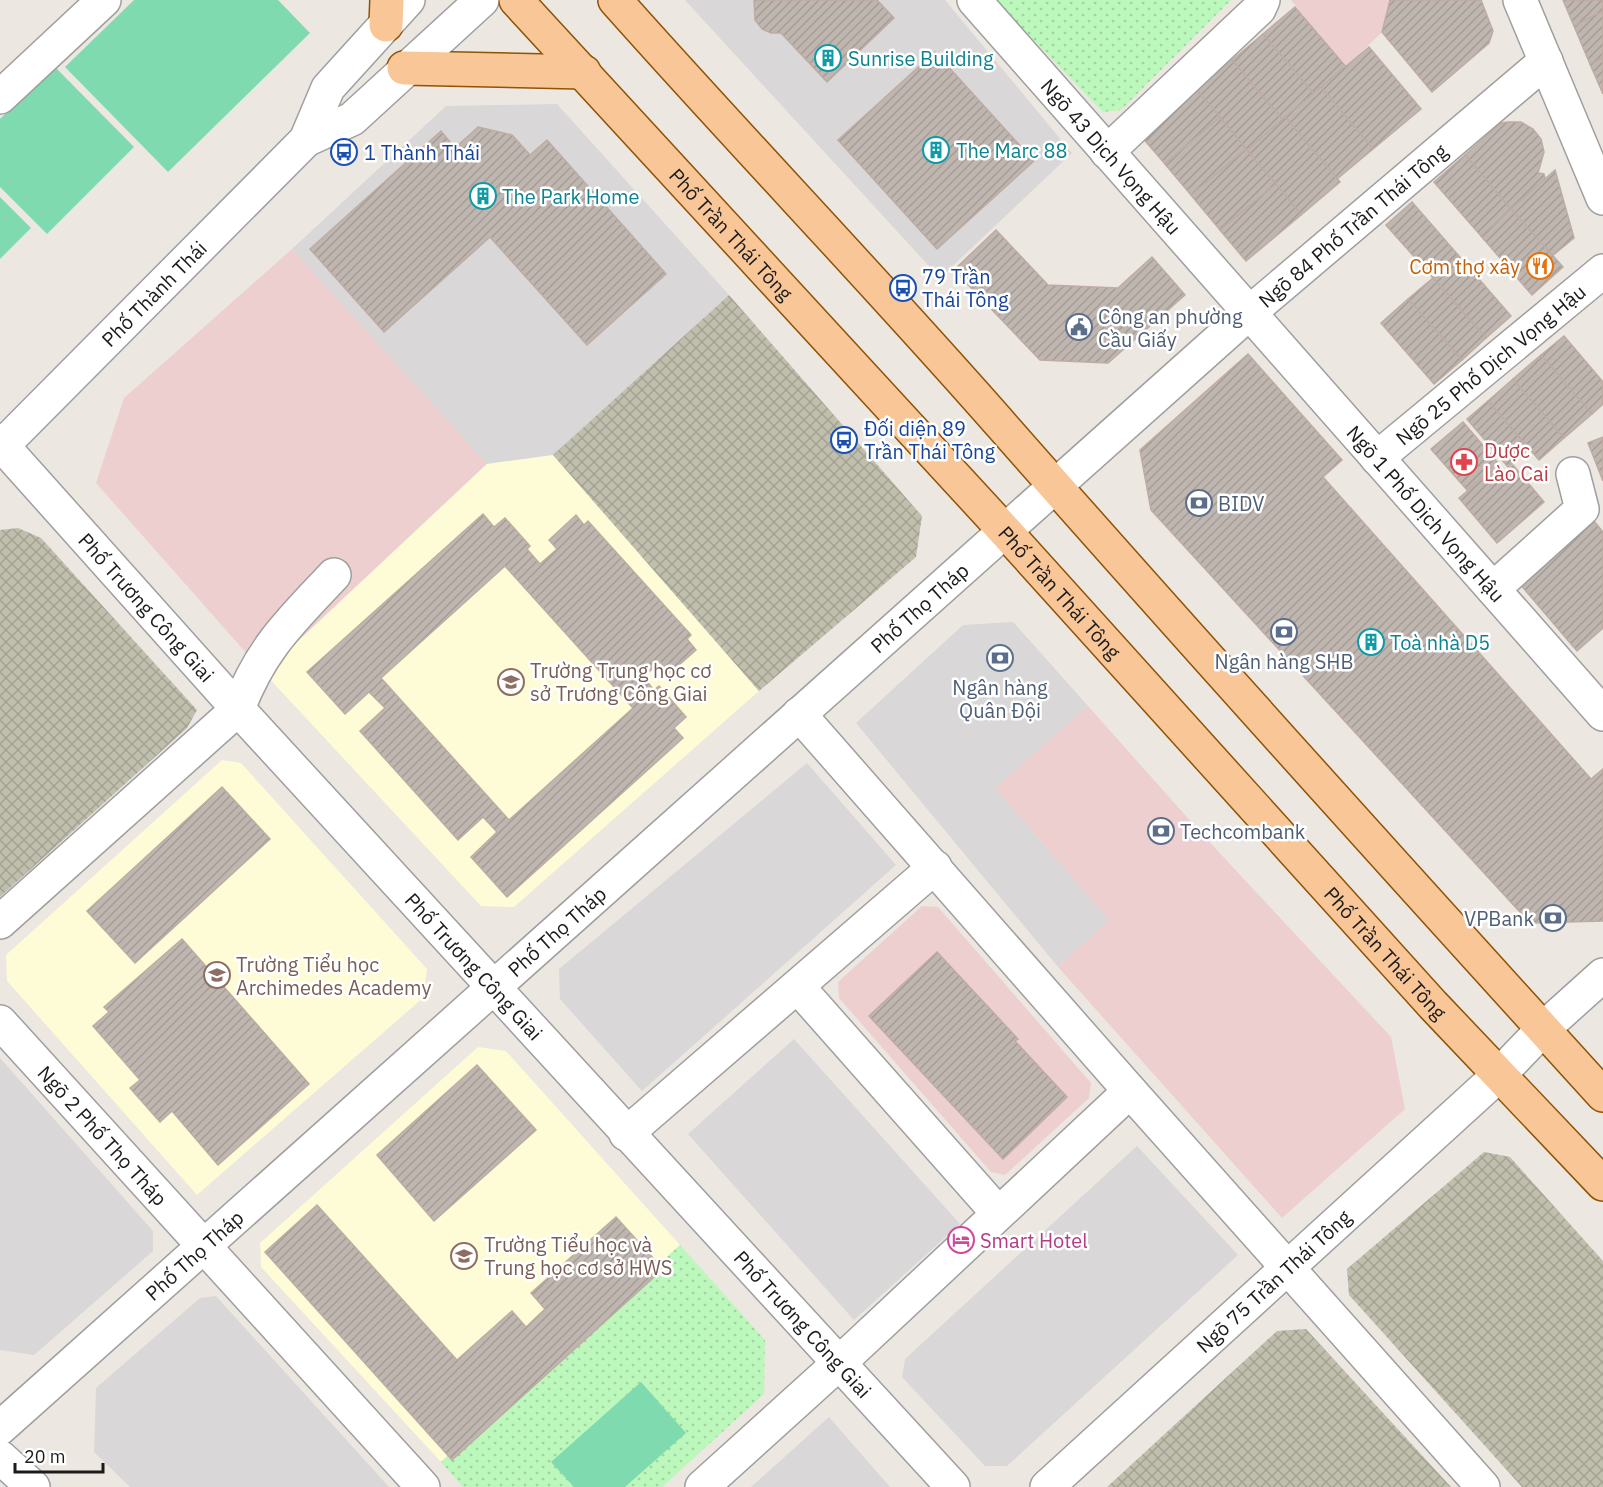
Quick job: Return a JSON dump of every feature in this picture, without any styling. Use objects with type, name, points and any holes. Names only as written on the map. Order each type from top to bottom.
[{"type":"main road","name":"Phố Trần Thái Tông","points":[[516,0],[1004,530],[1433,1005],[1603,1184]]},
{"type":"main road","points":[[621,4],[1603,1095]]},
{"type":"main road","points":[[404,68],[584,72]]},
{"type":"street","points":[[0,96],[104,0]]},
{"type":"street","name":"Phố Thành Thái","points":[[306,140],[328,88],[387,13],[408,0]]},
{"type":"street","name":"Phố Thành Thái","points":[[1,446],[306,140],[352,119],[404,68],[482,0]]},
{"type":"street","name":"Ngõ 43 Dịch Vọng Hậu","points":[[974,0],[1249,313]]},
{"type":"street","points":[[1107,152],[1259,9],[1263,0]]},
{"type":"street","points":[[1520,0],[1546,61],[1595,157],[1603,198]]},
{"type":"street","name":"Ngõ 84 Phố Trần Thái Tông","points":[[1004,530],[1249,313],[1546,61]]},
{"type":"street","name":"Ngõ 25 Phố Dịch Vọng Hậu","points":[[1377,458],[1603,271]]},
{"type":"street","name":"Ngõ 1 Phố Dịch Vọng Hậu","points":[[1249,313],[1603,714]]},
{"type":"street","name":"Phố Trương Công Giai","points":[[1,446],[626,1134],[952,1487]]},
{"type":"street","points":[[1493,590],[1582,509],[1573,474]]},
{"type":"street","name":"Phố Thọ Tháp","points":[[0,1428],[205,1248],[1004,530]]},
{"type":"street","points":[[0,922],[238,709],[249,679],[272,642],[334,575]]},
{"type":"street","points":[[799,714],[1130,1091],[1483,1487]]},
{"type":"street","points":[[626,1134],[934,867]]},
{"type":"street","name":"Ngõ 75 Trần Thái Tông","points":[[1047,1487],[1500,1074],[1543,1029],[1603,975]]},
{"type":"street","points":[[798,987],[998,1213]]},
{"type":"street","name":"Ngõ 2 Phố Thọ Tháp","points":[[0,1022],[423,1487]]},
{"type":"street","points":[[702,1487],[838,1364],[1130,1091]]},
{"type":"street","points":[[0,1456],[33,1487]]},
{"type":"shaded area","points":[[685,0],[945,0],[1072,153],[940,278]]},
{"type":"shaded area","points":[[1291,0],[1390,0],[1382,32],[1346,67]]},
{"type":"shaded area","points":[[557,104],[729,295],[553,455],[487,464],[292,249],[446,106]]},
{"type":"shaded area","points":[[292,249],[487,464],[264,673],[96,483],[124,398]]},
{"type":"shaded area","points":[[729,295],[922,516],[916,557],[759,691],[553,455]]},
{"type":"shaded area","name":"Trường Trung học cơ sở Trương Công Giai","points":[[553,455],[759,691],[514,907],[481,906],[264,673],[487,464]]},
{"type":"shaded area","points":[[18,528],[41,538],[197,710],[187,728],[0,897],[0,530]]},
{"type":"shaded area","points":[[1013,622],[1088,706],[995,788],[1109,920],[1058,967],[856,723],[963,625]]},
{"type":"shaded area","points":[[1088,706],[1202,834],[1391,1037],[1405,1109],[1282,1218],[1058,967],[1109,920],[995,788]]},
{"type":"shaded area","name":"Trường Tiểu học Archimedes Academy","points":[[222,760],[241,763],[427,969],[423,998],[197,1195],[7,981],[6,955]]},
{"type":"shaded area","points":[[807,763],[896,865],[642,1091],[560,999],[559,969]]},
{"type":"shaded area","points":[[922,906],[938,907],[1091,1083],[1089,1098],[1005,1175],[991,1172],[839,998],[838,982]]},
{"type":"shaded area","points":[[794,1039],[960,1224],[854,1320],[688,1134]]},
{"type":"shaded area","name":"Trường Tiểu học và Trung học cơ sở HWS","points":[[478,1047],[506,1051],[680,1245],[441,1462],[261,1267],[260,1243]]},
{"type":"shaded area","points":[[0,1058],[153,1231],[153,1251],[34,1355],[0,1350]]},
{"type":"shaded area","points":[[1137,1146],[1238,1255],[1007,1466],[985,1466],[902,1377],[905,1359]]},
{"type":"shaded area","points":[[1484,1152],[1510,1157],[1603,1261],[1603,1487],[1522,1487],[1349,1295],[1347,1269]]},
{"type":"shaded area","points":[[216,1296],[389,1487],[130,1487],[94,1452],[96,1388],[200,1298]]},
{"type":"shaded area","points":[[1306,1329],[1451,1487],[1107,1487],[1277,1331]]},
{"type":"shaded area","points":[[829,1417],[890,1487],[751,1487]]},
{"type":"green space","points":[[134,0],[278,0],[310,33],[168,172],[65,67]]},
{"type":"green space","points":[[995,0],[1231,0],[1121,110],[1103,112]]},
{"type":"green space","points":[[54,66],[134,147],[47,234],[0,187],[0,119]]},
{"type":"green space","points":[[0,197],[31,228],[0,259]]},
{"type":"green space","points":[[680,1245],[765,1340],[764,1394],[662,1487],[463,1487],[441,1462]]},
{"type":"green space","points":[[641,1382],[686,1433],[625,1487],[574,1487],[551,1462]]},
{"type":"building","name":"Sunrise Building","points":[[754,0],[877,0],[894,18],[827,82],[781,33],[771,33],[762,29],[755,20]]},
{"type":"building","points":[[1390,0],[1481,0],[1493,31],[1489,43],[1432,92],[1382,32]]},
{"type":"building","points":[[1563,0],[1603,0],[1603,11],[1574,26]]},
{"type":"building","points":[[1295,7],[1346,67],[1314,94],[1263,34]]},
{"type":"building","points":[[1603,11],[1603,58],[1590,64],[1574,26]]},
{"type":"building","points":[[1263,34],[1314,94],[1283,120],[1232,60]]},
{"type":"building","points":[[1369,47],[1421,109],[1373,149],[1321,87]]},
{"type":"building","name":"The Marc 88","points":[[935,52],[1034,161],[937,249],[838,140]]},
{"type":"building","points":[[1603,58],[1603,94],[1590,64]]},
{"type":"building","points":[[1232,60],[1283,120],[1247,150],[1197,90]]},
{"type":"building","points":[[1321,87],[1373,149],[1337,179],[1285,117]]},
{"type":"building","points":[[1197,90],[1220,117],[1165,164],[1141,136]]},
{"type":"building","points":[[1220,117],[1246,149],[1191,195],[1165,164]]},
{"type":"building","points":[[1285,117],[1340,182],[1301,215],[1247,150]]},
{"type":"building","points":[[1521,122],[1533,129],[1541,139],[1544,152],[1538,173],[1544,174],[1545,179],[1511,209],[1465,155],[1501,123]]},
{"type":"building","name":"The Park Home","points":[[478,127],[512,135],[530,155],[547,140],[666,274],[587,345],[490,237],[384,332],[310,249],[441,131],[455,148]]},
{"type":"building","points":[[1246,149],[1276,184],[1220,230],[1191,195]]},
{"type":"building","points":[[1465,155],[1511,209],[1481,236],[1434,182]]},
{"type":"building","points":[[1555,170],[1574,238],[1552,256],[1511,209]]},
{"type":"building","points":[[1276,184],[1301,215],[1246,261],[1220,230]]},
{"type":"building","points":[[1412,202],[1458,255],[1433,278],[1386,225]]},
{"type":"building","points":[[1511,209],[1563,267],[1532,295],[1481,236]]},
{"type":"building","name":"Công an phường Cầu Giấy","points":[[996,230],[1048,285],[1118,288],[1152,257],[1185,295],[1108,363],[1040,360],[954,270]]},
{"type":"building","points":[[1458,255],[1511,316],[1486,338],[1433,278]]},
{"type":"building","points":[[1433,278],[1486,338],[1462,360],[1408,299]]},
{"type":"building","points":[[1408,299],[1462,360],[1434,384],[1381,323]]},
{"type":"building","points":[[1564,336],[1603,382],[1603,404],[1592,414],[1541,355]]},
{"type":"building","name":"Toà nhà D5","points":[[1248,354],[1342,460],[1323,477],[1591,779],[1603,769],[1603,921],[1530,923],[1151,510],[1140,450]]},
{"type":"building","points":[[1541,355],[1592,414],[1564,438],[1513,379]]},
{"type":"building","points":[[1513,379],[1564,438],[1539,460],[1488,401]]},
{"type":"building","points":[[1488,401],[1529,449],[1508,467],[1467,419]]},
{"type":"building","points":[[1463,422],[1498,463],[1467,490],[1431,449]]},
{"type":"building","points":[[1603,437],[1603,481],[1588,443]]},
{"type":"building","points":[[1513,465],[1544,502],[1497,543],[1459,498],[1495,468],[1501,475]]},
{"type":"building","points":[[483,514],[494,527],[505,518],[530,546],[527,549],[540,564],[557,549],[549,540],[576,515],[584,525],[588,521],[691,635],[687,639],[696,650],[670,673],[660,662],[643,677],[654,690],[659,686],[686,717],[674,728],[683,738],[507,897],[471,857],[497,832],[483,817],[458,840],[360,731],[385,708],[369,692],[345,714],[307,672]],"holes":[[[505,566],[633,708],[509,820],[381,678]]]},
{"type":"building","points":[[1593,520],[1603,532],[1603,628],[1577,651],[1519,583]]},
{"type":"building","points":[[222,787],[270,839],[135,963],[87,911]]},
{"type":"building","points":[[182,939],[309,1084],[218,1165],[172,1111],[160,1122],[130,1088],[140,1080],[93,1026],[109,1012],[104,1007]]},
{"type":"building","points":[[937,952],[1018,1039],[1015,1041],[1067,1097],[1003,1159],[869,1016]]},
{"type":"building","points":[[477,1065],[536,1130],[434,1221],[377,1155]]},
{"type":"building","points":[[317,1205],[457,1360],[512,1311],[526,1327],[545,1309],[531,1293],[616,1217],[663,1269],[452,1460],[265,1252]]},
{"type":"place","name":"Sunrise Building","points":[[828,58]]},
{"type":"place","name":"The Marc 88","points":[[936,150]]},
{"type":"place","name":"1 Thành Thái","points":[[344,152]]},
{"type":"place","name":"The Park Home","points":[[483,196]]},
{"type":"place","name":"Cơm thợ xây","points":[[1540,266]]},
{"type":"place","name":"79 Trần Thái Tông","points":[[903,288]]},
{"type":"place","name":"Công an phường Cầu Giấy","points":[[1079,327]]},
{"type":"place","name":"Đối diện 89 Trần Thái Tông","points":[[844,440]]},
{"type":"place","name":"Dược Lào Cai","points":[[1464,462]]},
{"type":"place","name":"BIDV","points":[[1199,503]]},
{"type":"place","name":"Ngân hàng SHB","points":[[1284,632]]},
{"type":"place","name":"Toà nhà D5","points":[[1371,642]]},
{"type":"place","name":"Ngân hàng Quân Đội","points":[[1000,658]]},
{"type":"place","name":"Trường Trung học cơ sở Trương Công Giai","points":[[511,682]]},
{"type":"place","name":"Techcombank","points":[[1161,831]]},
{"type":"place","name":"VPBank","points":[[1553,918]]},
{"type":"place","name":"Trường Tiểu học Archimedes Academy","points":[[217,975]]},
{"type":"place","name":"Smart Hotel","points":[[961,1240]]},
{"type":"place","name":"Trường Tiểu học và Trung học cơ sở HWS","points":[[464,1256]]}]
